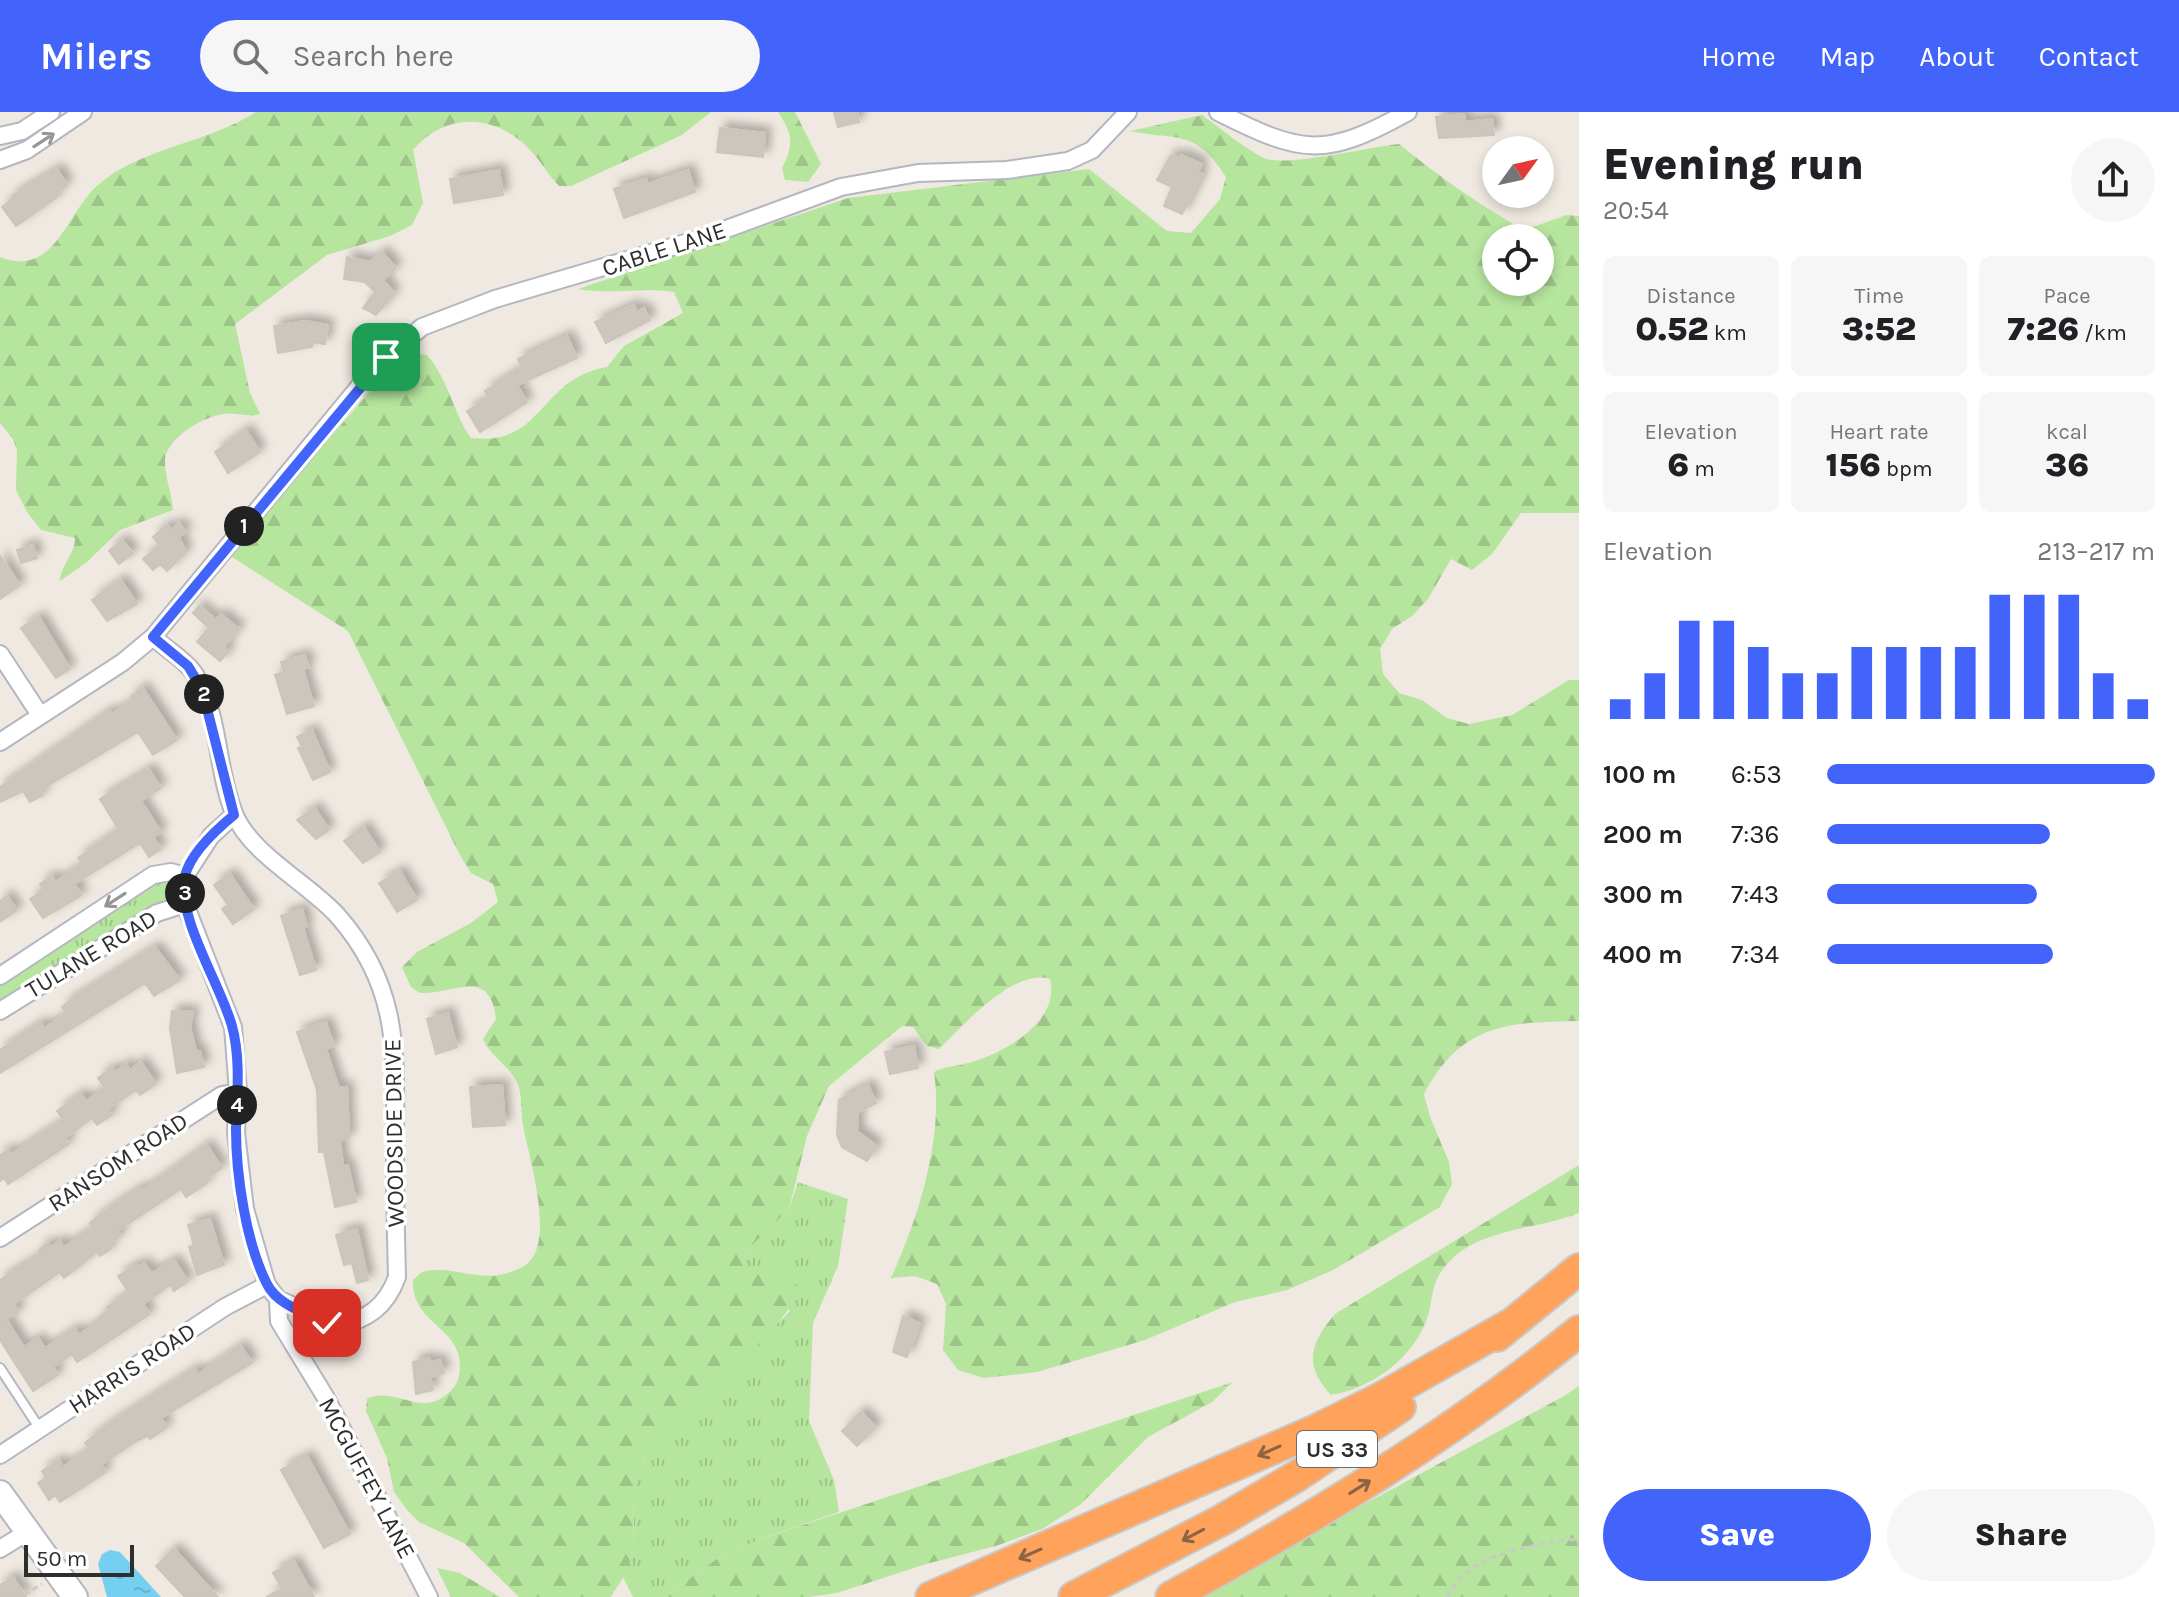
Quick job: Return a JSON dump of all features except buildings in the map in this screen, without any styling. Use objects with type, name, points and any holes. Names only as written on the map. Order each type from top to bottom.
[{"type":"highway","name":"US 33","points":[[1074,1597],[1222,1520],[1297,1476],[1455,1370],[1579,1269]]},
{"type":"highway","points":[[931,1597],[1316,1430],[1379,1399],[1511,1324]]},
{"type":"highway","name":"US 33","points":[[1171,1597],[1276,1539],[1392,1467],[1579,1331]]},
{"type":"main road","points":[[0,1493],[75,1597]]},
{"type":"main road","points":[[26,1533],[51,1591]]},
{"type":"street","points":[[0,136],[22,131],[51,112]]},
{"type":"street","points":[[0,160],[27,150],[83,112]]},
{"type":"street","name":"CABLE LANE","points":[[0,742],[123,662],[153,637],[376,366],[406,338],[437,319],[702,238],[841,187],[918,173],[1007,170],[1068,161],[1092,150],[1128,112]]},
{"type":"street","points":[[1218,112],[1269,138],[1308,147],[1350,138],[1408,112]]},
{"type":"street","name":"WOODSIDE DRIVE","points":[[153,637],[188,666],[202,689],[234,815],[253,839],[336,914],[362,948],[382,987],[396,1049],[397,1277],[389,1298],[372,1314],[338,1326],[278,1299]]},
{"type":"street","points":[[0,654],[40,715]]},
{"type":"street","points":[[185,904],[185,876],[211,836],[234,815]]},
{"type":"street","name":"TULANE ROAD","points":[[0,976],[153,875],[167,872],[185,876]]},
{"type":"street","name":"TULANE ROAD","points":[[0,1011],[157,913],[185,904]]},
{"type":"street","name":"MCGUFFEY LANE","points":[[185,904],[233,1027],[240,1182],[267,1285],[278,1299],[279,1321],[326,1398],[429,1597]]},
{"type":"street","name":"RANSOM ROAD","points":[[0,1238],[222,1095],[238,1092]]},
{"type":"street","name":"HARRIS ROAD","points":[[0,1455],[225,1307],[267,1285]]},
{"type":"street","points":[[0,1549],[26,1533]]},
{"type":"lane","points":[[0,1368],[40,1429]]},
{"type":"path","points":[[1447,1597],[1460,1577],[1479,1563],[1560,1540],[1578,1539],[1579,1548]]},
{"type":"path","points":[[24,1595],[51,1591]]},
{"type":"green space","points":[[256,112],[711,112],[682,135],[571,186],[559,186],[532,152],[503,129],[471,122],[455,123],[426,138],[413,150],[423,203],[412,225],[390,236],[327,255],[235,324],[250,393],[260,414],[215,416],[179,436],[165,459],[173,510],[120,530],[87,562],[60,581],[75,538],[41,530],[27,512],[16,490],[17,450],[13,439],[0,423],[0,257],[19,261],[35,259],[58,238],[99,184],[116,172]]},
{"type":"green space","points":[[778,112],[795,112],[821,164],[808,182],[785,180],[782,168],[790,140]]},
{"type":"green space","points":[[1202,115],[1248,149],[1274,160],[1309,158],[1399,144],[1482,204],[1482,208],[1487,208],[1514,224],[1482,224],[1482,296],[1554,296],[1554,224],[1541,224],[1567,215],[1579,216],[1579,513],[1521,513],[1492,554],[1472,570],[1451,559],[1428,599],[1412,616],[1392,629],[1380,649],[1383,674],[1399,693],[1422,700],[1447,718],[1469,724],[1512,715],[1569,680],[1579,680],[1579,1021],[1530,1023],[1488,1032],[1470,1040],[1438,1071],[1424,1094],[1449,1162],[1452,1184],[1440,1207],[1333,1270],[1287,1290],[1235,1302],[1145,1340],[1037,1372],[984,1378],[958,1370],[943,1350],[946,1304],[937,1284],[915,1276],[891,1278],[911,1230],[932,1151],[936,1097],[934,1072],[994,1054],[1025,1035],[1046,1010],[1051,995],[1050,979],[1036,978],[1005,990],[975,1013],[939,1049],[927,1046],[913,1027],[902,1026],[829,1086],[807,1136],[789,1209],[746,1251],[743,1262],[753,1270],[762,1272],[786,1269],[799,1288],[776,1325],[681,1418],[645,1458],[636,1482],[629,1565],[611,1597],[519,1597],[464,1543],[419,1522],[408,1511],[394,1492],[387,1458],[366,1411],[367,1399],[377,1396],[425,1403],[445,1396],[456,1385],[460,1359],[448,1336],[421,1308],[415,1296],[413,1280],[422,1272],[435,1270],[483,1276],[509,1272],[524,1266],[534,1255],[539,1240],[538,1199],[519,1088],[483,1039],[496,1019],[492,1003],[486,993],[478,988],[420,993],[411,987],[402,967],[417,952],[471,923],[498,902],[493,884],[471,873],[460,855],[348,631],[229,555],[404,352],[427,355],[471,438],[495,438],[528,423],[567,384],[584,374],[607,367],[624,346],[683,313],[674,292],[578,289],[848,198],[1089,169],[1167,231],[1191,233],[1220,199],[1226,177],[1205,151],[1184,139],[1130,131]]},
{"type":"green space","points":[[169,880],[173,893],[166,899],[0,1000],[0,981],[148,882]]},
{"type":"green space","points":[[1579,1165],[1579,1213],[1497,1235],[1466,1248],[1439,1275],[1425,1324],[1399,1361],[1360,1387],[1331,1395],[1316,1374],[1313,1354],[1315,1344],[1335,1314]]},
{"type":"green space","points":[[798,1182],[848,1199],[838,1266],[813,1323],[809,1421],[834,1480],[839,1512],[758,1540],[718,1558],[664,1597],[633,1597],[623,1577],[632,1551],[634,1494],[639,1470],[650,1451],[685,1409],[790,1311],[763,1274],[751,1271],[743,1262],[746,1251],[789,1209]]},
{"type":"green space","points":[[1233,1382],[1212,1402],[1148,1437],[1080,1505],[1042,1529],[996,1546],[926,1564],[837,1593],[809,1597],[664,1597],[718,1558],[758,1540]]},
{"type":"green space","points":[[1579,1386],[1579,1597],[1193,1597],[1564,1396]]},
{"type":"green space","points":[[437,1568],[460,1573],[500,1597],[451,1597]]},
{"type":"water","points":[[110,1550],[120,1552],[161,1597],[107,1597],[98,1564],[102,1554]]},
{"type":"route","points":[[327,1323],[278,1299],[267,1285],[245,1209],[236,1133],[238,1092],[233,1027],[185,904],[185,876],[192,863],[211,836],[234,815],[202,689],[188,666],[153,637],[386,357]]}]
